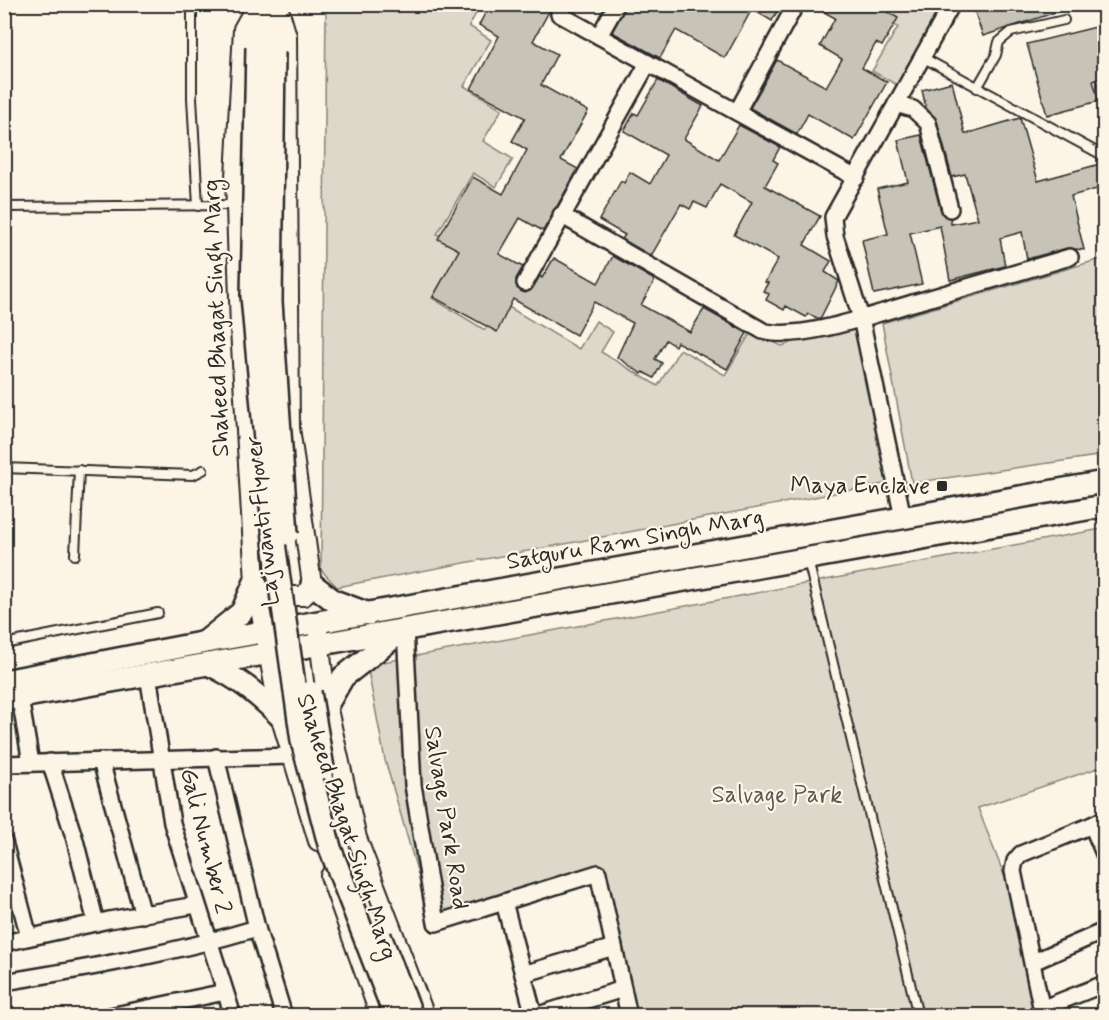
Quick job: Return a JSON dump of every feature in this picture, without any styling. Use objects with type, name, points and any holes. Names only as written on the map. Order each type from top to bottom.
[{"type":"main road","name":"Lajwanti Flyover","points":[[266,5],[271,302],[289,552],[318,746],[342,844],[412,1016]]},
{"type":"main road","name":"Lajwanti Flyover","points":[[266,49],[252,296],[276,561],[305,752],[330,848],[395,1016]]},
{"type":"main road","name":"Satguru Ram Singh Marg","points":[[318,634],[370,614],[1104,482]]},
{"type":"main road","name":"Satguru Ram Singh Marg","points":[[318,634],[405,629],[1104,508]]},
{"type":"main road","points":[[206,642],[242,612],[255,582]]},
{"type":"main road","points":[[312,584],[334,601],[370,614]]},
{"type":"main road","points":[[312,584],[318,634]]},
{"type":"main road","points":[[327,705],[343,677],[405,629]]},
{"type":"main road","points":[[4,681],[262,632],[318,634]]},
{"type":"main road","points":[[12,699],[267,653],[318,634]]},
{"type":"main road","points":[[208,664],[231,674],[253,689],[280,716]]},
{"type":"street","points":[[599,36],[617,4]]},
{"type":"street","points":[[737,112],[796,4]]},
{"type":"street","points":[[903,518],[861,318],[835,236],[833,217],[952,4]]},
{"type":"street","points":[[255,582],[267,596],[304,596],[312,584],[290,428],[287,36],[266,5]]},
{"type":"street","name":"Shaheed Bhagat Singh Marg","points":[[266,5],[243,29],[236,206],[240,329],[255,582],[262,632],[280,716],[321,851],[380,1016]]},
{"type":"street","points":[[559,14],[856,178]]},
{"type":"street","points":[[525,283],[648,63]]},
{"type":"street","points":[[896,104],[913,109],[928,123],[950,209]]},
{"type":"street","points":[[561,215],[763,331],[774,334],[796,333],[861,318],[1070,257]]},
{"type":"street","name":"Salvage Park Road","points":[[405,629],[413,785],[436,923],[598,873],[629,1016]]},
{"type":"street","points":[[318,634],[327,705],[357,838],[425,1016]]},
{"type":"street","name":"Gali Number 2","points":[[148,675],[172,823],[208,943],[233,1016]]},
{"type":"street","points":[[12,699],[31,763]]},
{"type":"street","points":[[216,756],[257,928],[284,1016]]},
{"type":"street","points":[[4,764],[161,760],[216,756],[292,756]]},
{"type":"street","points":[[101,761],[143,915]]},
{"type":"street","points":[[50,762],[75,840],[96,923]]},
{"type":"street","points":[[1104,854],[1098,822],[1021,854],[1015,861],[1012,871],[1042,1012],[1104,984]]},
{"type":"street","points":[[321,851],[324,837],[344,831],[357,838]]},
{"type":"street","points":[[4,842],[29,937]]},
{"type":"street","points":[[504,902],[535,1016],[623,989]]},
{"type":"street","points":[[4,943],[196,905]]},
{"type":"street","points":[[4,982],[113,964],[208,943],[257,928]]},
{"type":"street","points":[[1033,962],[1104,931]]},
{"type":"street","points":[[523,974],[614,947]]},
{"type":"street","points":[[110,1016],[225,992]]},
{"type":"street","points":[[4,1011],[6,1016]]},
{"type":"lane","points":[[192,4],[192,98],[198,206]]},
{"type":"lane","points":[[978,88],[996,55],[999,42],[1011,32],[1064,20]]},
{"type":"lane","points":[[922,57],[1104,156]]},
{"type":"lane","points":[[4,207],[236,206]]},
{"type":"lane","points":[[4,468],[193,475],[203,470]]},
{"type":"lane","points":[[75,555],[79,470]]},
{"type":"lane","points":[[808,558],[918,1016]]},
{"type":"lane","points":[[4,644],[158,613]]},
{"type":"green space","points":[[326,5],[481,5],[469,26],[491,40],[464,86],[502,109],[483,141],[513,159],[496,187],[473,173],[437,234],[461,249],[432,298],[485,330],[502,303],[579,349],[596,321],[613,332],[601,352],[658,386],[680,349],[725,375],[751,332],[782,346],[856,320],[889,483],[337,587],[321,570]]},
{"type":"green space","points":[[860,5],[944,5],[897,85],[872,71],[898,27]]},
{"type":"green space","points":[[1104,258],[1104,455],[912,483],[882,323]]},
{"type":"green space","name":"Salvage Park","points":[[1101,529],[1104,540],[1104,766],[978,808],[1014,901],[1041,1015],[626,1015],[591,875],[431,919],[385,760],[367,665]]},
{"type":"building","points":[[490,4],[553,4],[533,41],[557,54],[541,85],[588,111],[561,160],[578,169],[543,231],[520,218],[499,254],[523,267],[516,279],[517,288],[525,293],[530,291],[540,276],[542,278],[554,258],[598,283],[613,256],[653,279],[654,282],[641,305],[690,332],[704,309],[747,333],[727,369],[677,342],[675,346],[666,340],[655,359],[662,363],[654,378],[643,372],[642,374],[617,357],[633,323],[594,302],[576,335],[513,299],[497,332],[433,297],[459,250],[438,239],[473,177],[503,194],[527,150],[512,141],[525,118],[471,89],[499,36],[479,25]]},
{"type":"building","points":[[627,4],[781,4],[772,21],[752,9],[725,58],[676,30],[660,58],[612,32]]},
{"type":"building","points":[[810,4],[874,4],[898,18],[882,46],[876,43],[862,68],[887,82],[854,140],[808,114],[797,134],[750,108],[777,60],[826,87],[842,59],[820,46],[835,18]]},
{"type":"building","points":[[972,4],[1072,4],[1072,7],[983,36]]},
{"type":"building","points":[[1104,25],[1104,78],[1093,81],[1099,101],[1047,115],[1027,44]]},
{"type":"building","points":[[658,80],[703,106],[684,139],[719,160],[739,125],[780,147],[773,160],[778,163],[765,186],[820,216],[804,245],[831,261],[825,272],[839,281],[820,319],[808,314],[806,317],[786,306],[784,310],[766,300],[769,294],[763,291],[768,283],[765,282],[778,259],[734,235],[752,202],[720,184],[707,208],[694,202],[690,209],[681,204],[651,256],[622,239],[625,235],[599,220],[621,181],[624,183],[630,172],[650,184],[666,155],[624,131],[634,113],[638,115]]},
{"type":"building","points":[[952,82],[965,134],[1020,118],[1038,181],[1100,164],[1104,187],[1071,196],[1084,250],[1067,248],[1027,259],[1022,232],[1000,238],[1005,266],[950,280],[940,226],[910,233],[922,284],[874,294],[862,240],[888,234],[877,189],[908,182],[898,140],[921,135],[941,211],[950,218],[951,224],[978,219],[965,174],[952,177],[937,121],[926,108],[922,90]]},
{"type":"place","name":"Maya Enclave","points":[[942,486]]}]
